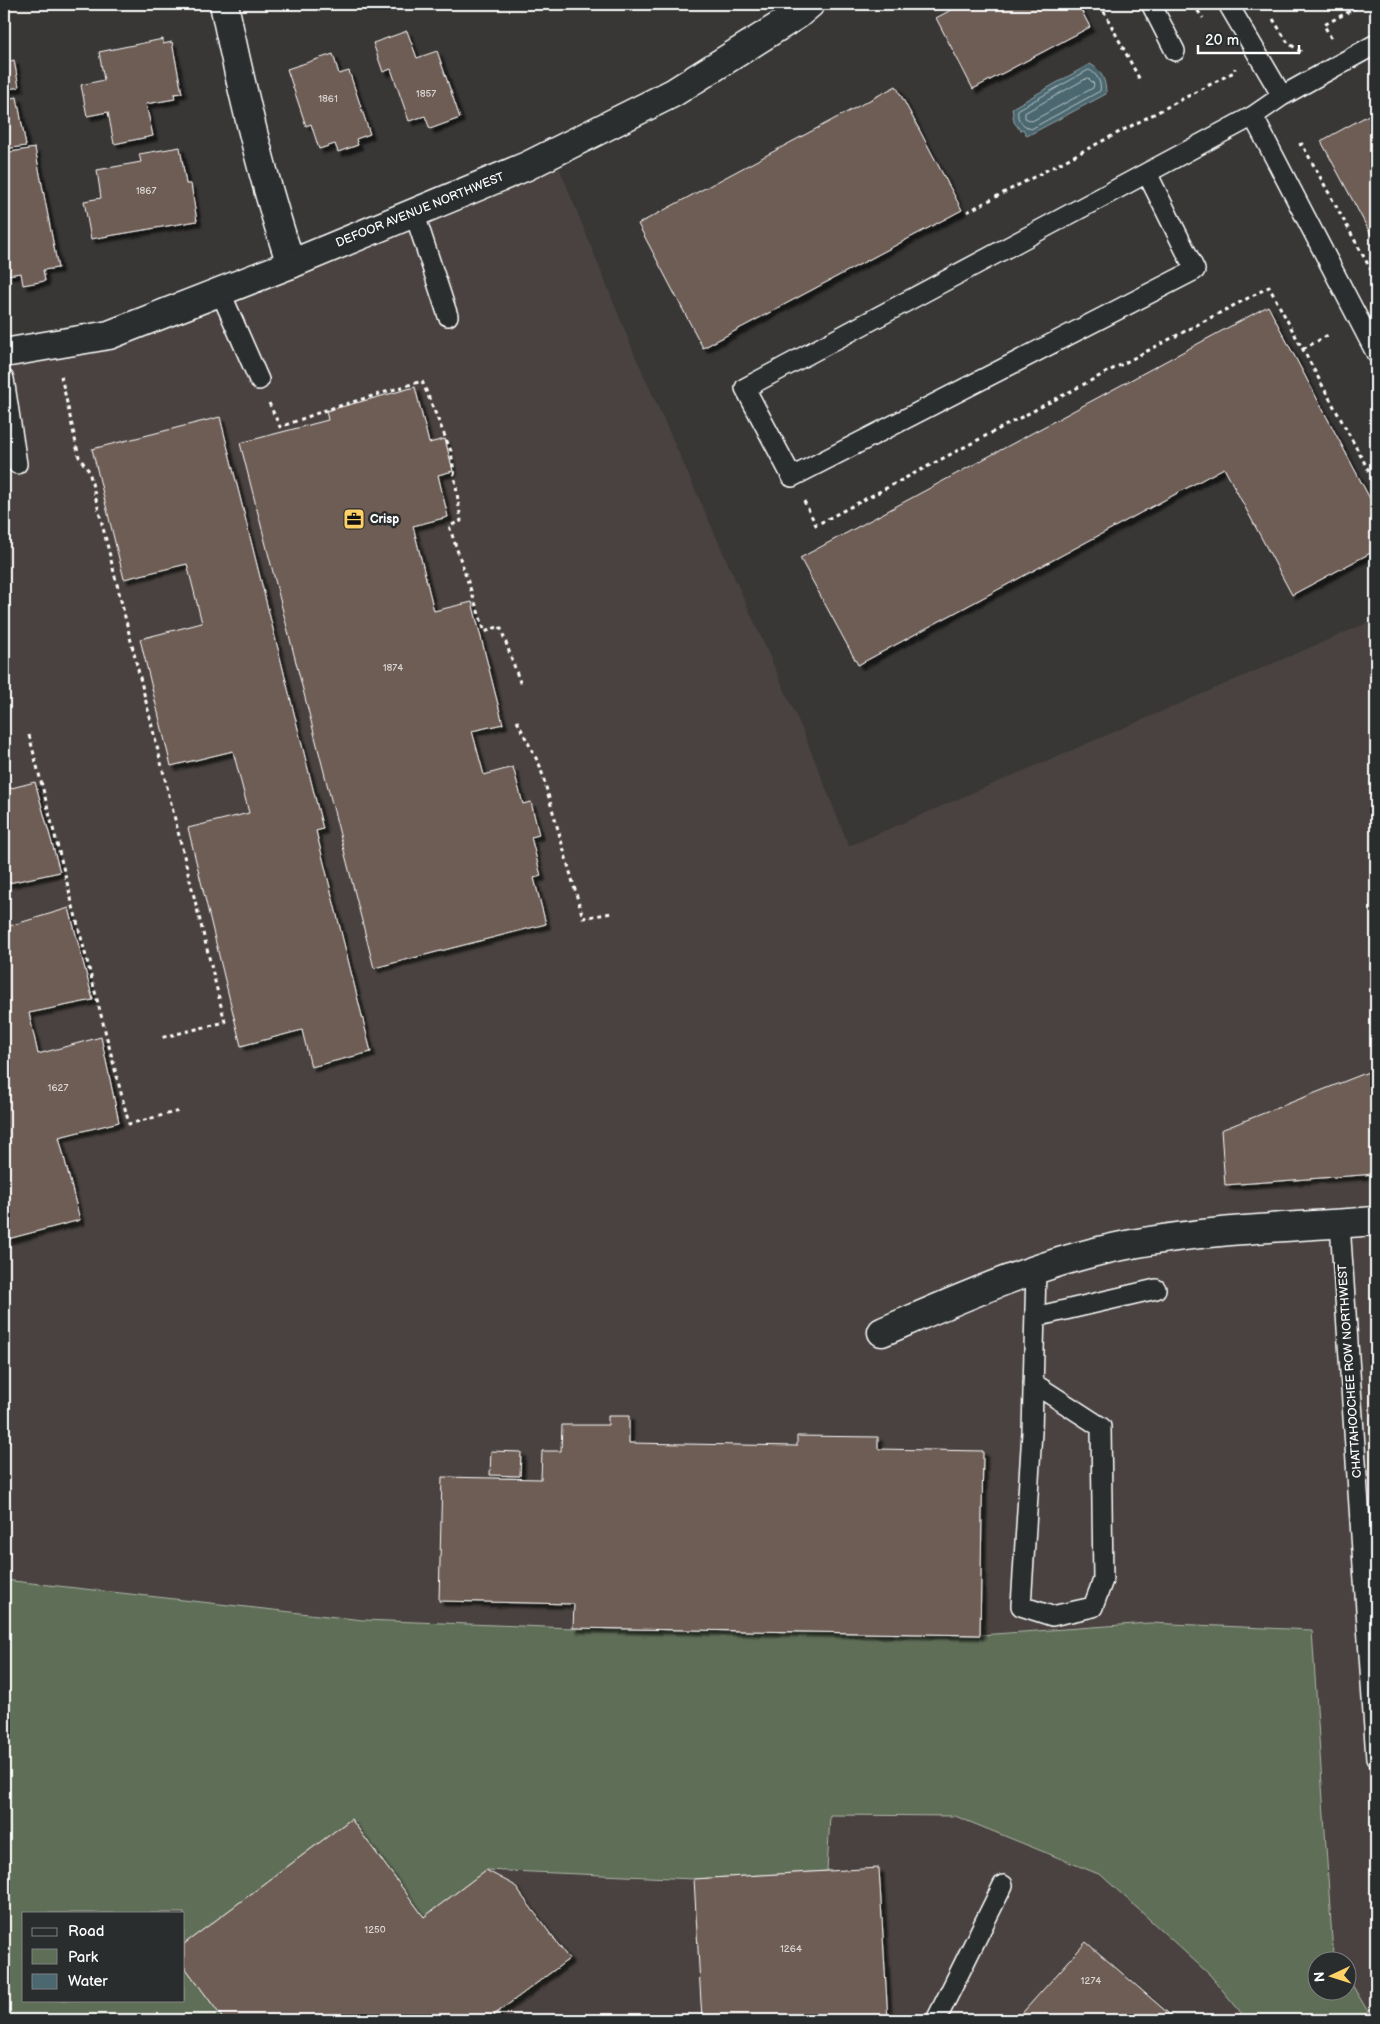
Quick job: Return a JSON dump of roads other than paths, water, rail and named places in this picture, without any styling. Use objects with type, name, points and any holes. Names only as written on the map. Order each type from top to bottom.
[{"type":"street","points":[[224,4],[250,129],[267,191],[291,264]]},
{"type":"street","name":"DEFOOR AVENUE NORTHWEST","points":[[4,353],[109,335],[291,264],[527,166],[673,93],[797,15],[810,4]]},
{"type":"street","points":[[882,1332],[988,1286],[1036,1269],[1140,1243],[1209,1232],[1376,1221]]},
{"type":"lane","points":[[1151,4],[1175,51]]},
{"type":"lane","points":[[1228,4],[1282,96]]},
{"type":"lane","points":[[1147,173],[1195,270],[792,477],[745,388],[1253,116],[1282,96],[1376,44]]},
{"type":"lane","points":[[1253,116],[1376,353]]},
{"type":"lane","points":[[414,212],[448,316]]},
{"type":"lane","points":[[220,291],[259,380]]},
{"type":"lane","points":[[4,379],[17,464]]},
{"type":"lane","name":"CHATTAHOOCHEE ROW NORTHWEST","points":[[1340,1224],[1376,1732],[1376,1758]]},
{"type":"lane","points":[[1033,1383],[1101,1426],[1103,1580],[1092,1607],[1052,1616],[1021,1606],[1033,1383],[1036,1269]]},
{"type":"lane","points":[[1035,1317],[1156,1289]]},
{"type":"lane","points":[[936,2020],[1003,1886]]},
{"type":"water","points":[[1090,64],[1098,69],[1102,76],[1106,94],[1027,136],[1023,129],[1020,130],[1014,122],[1012,108]]},
{"type":"place","name":"Crisp","points":[[354,519]]}]
